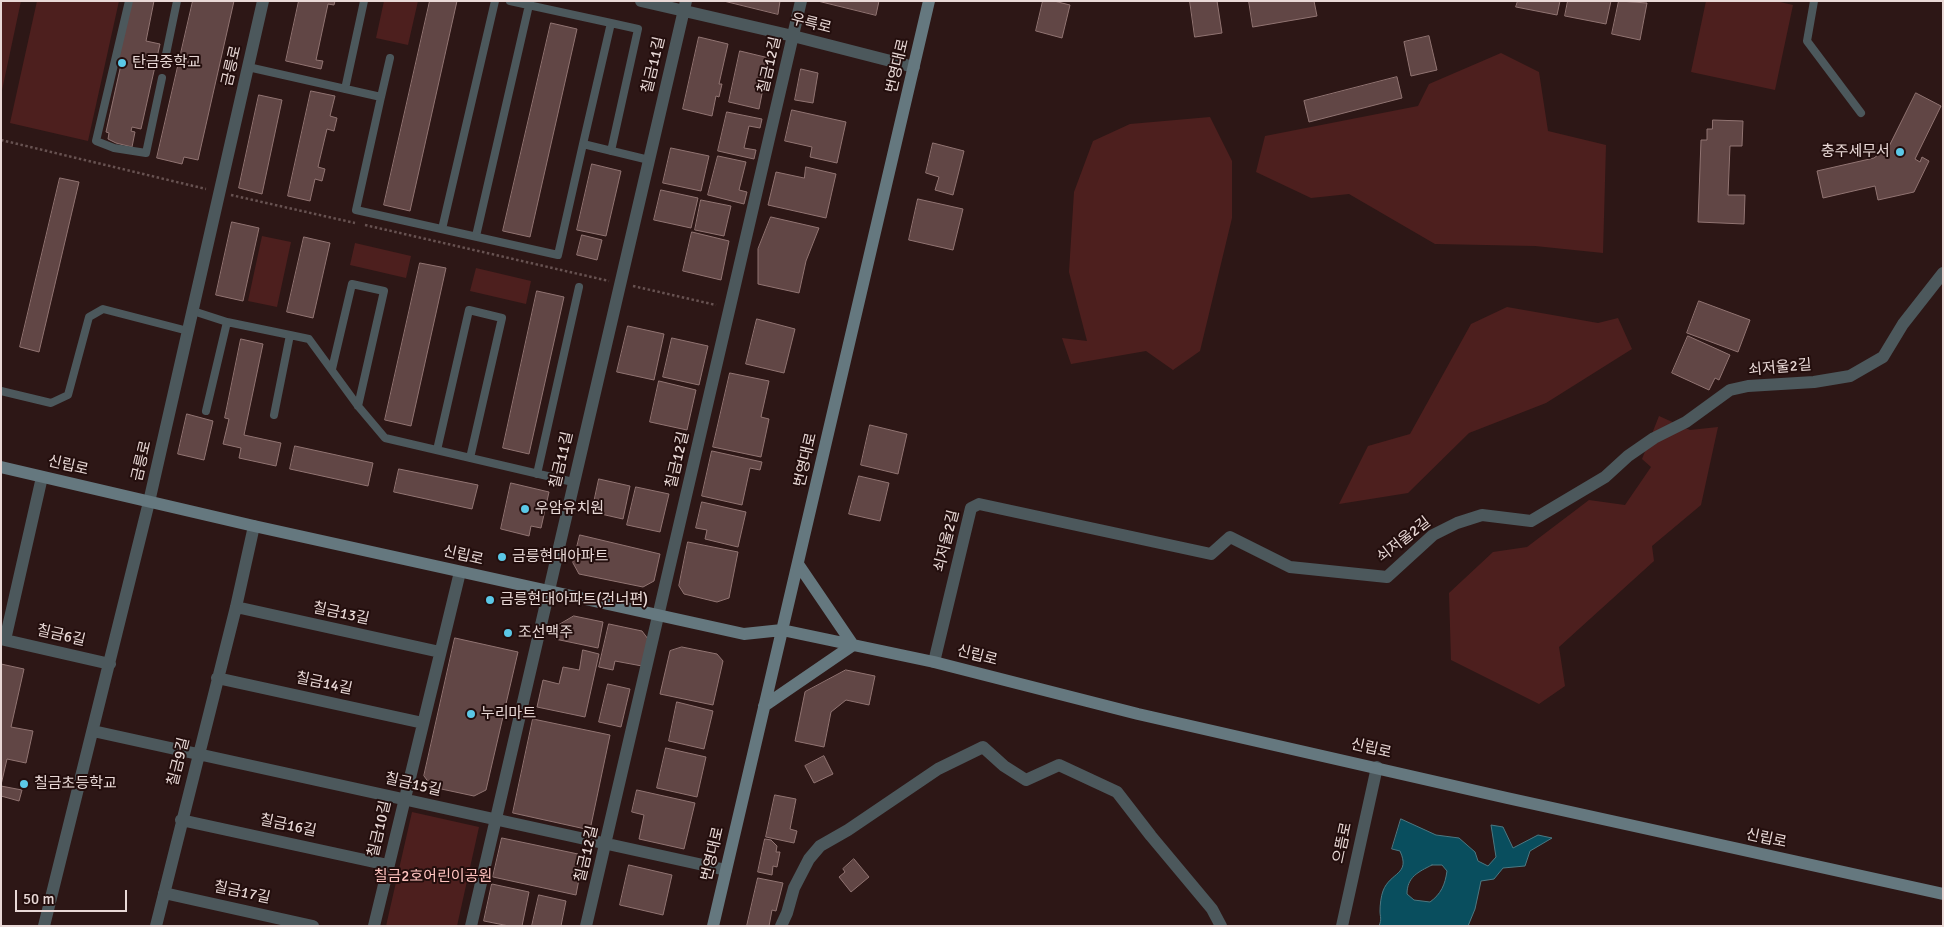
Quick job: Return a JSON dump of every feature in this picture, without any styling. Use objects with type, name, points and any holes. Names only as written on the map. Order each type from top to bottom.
[{"type":"street","name":"금릉로","points":[[44,926],[94,731],[149,502],[263,1]]},
{"type":"street","name":"우륵로","points":[[641,1],[685,6],[914,67]]},
{"type":"street","name":"칠금12길","points":[[586,926],[801,1]]},
{"type":"street","name":"번영대로","points":[[713,926],[929,1]]},
{"type":"street","name":"칠금11길","points":[[471,926],[685,6]]},
{"type":"street","name":"쇠저울2길","points":[[934,662],[971,508],[979,504],[1211,554],[1230,537],[1290,567],[1387,577],[1433,535],[1457,523],[1482,515],[1531,521],[1605,477],[1628,456],[1648,442],[1686,422],[1730,390],[1748,386],[1814,382],[1850,376],[1883,356],[1903,324],[1943,273]]},
{"type":"street","name":"신립로","points":[[1,467],[254,526],[744,634],[782,630],[934,662],[1138,714],[1943,894]]},
{"type":"street","name":"칠금6길","points":[[42,477],[3,639],[110,664]]},
{"type":"street","name":"칠금9길","points":[[156,926],[181,820],[236,607],[254,526]]},
{"type":"street","points":[[764,706],[852,645],[798,564]]},
{"type":"street","name":"칠금10길","points":[[374,926],[460,572]]},
{"type":"street","name":"칠금13길","points":[[236,607],[440,652]]},
{"type":"street","name":"칠금14길","points":[[217,678],[423,723]]},
{"type":"street","name":"칠금15길","points":[[94,731],[726,870]]},
{"type":"street","points":[[781,926],[794,888],[809,859],[820,846],[848,830],[938,769],[983,747],[1004,766],[1026,780],[1059,765],[1117,792],[1151,836],[1212,908],[1221,926]]},
{"type":"street","name":"으뜸로","points":[[1342,926],[1376,767]]},
{"type":"street","name":"칠금16길","points":[[181,820],[388,865]]},
{"type":"street","name":"칠금17길","points":[[164,893],[313,926]]},
{"type":"lane","points":[[129,1],[96,141],[114,148],[146,153],[162,78]]},
{"type":"lane","points":[[165,59],[178,1]]},
{"type":"lane","points":[[345,89],[364,1]]},
{"type":"lane","points":[[442,229],[495,1]]},
{"type":"lane","points":[[510,1],[638,29],[611,151]]},
{"type":"lane","points":[[1814,1],[1807,41],[1861,113]]},
{"type":"lane","points":[[476,236],[529,5]]},
{"type":"lane","points":[[390,58],[356,210],[558,255],[611,23]]},
{"type":"lane","points":[[248,66],[381,97]]},
{"type":"lane","points":[[583,144],[649,160]]},
{"type":"lane","points":[[332,369],[352,284],[384,291],[358,406]]},
{"type":"lane","points":[[537,474],[579,287]]},
{"type":"lane","points":[[1,391],[51,403],[68,395],[89,317],[103,309],[188,331]]},
{"type":"lane","points":[[437,450],[470,310],[502,318],[470,458]]},
{"type":"lane","points":[[192,312],[227,322],[309,339],[358,406],[385,438],[573,482]]},
{"type":"lane","points":[[206,411],[227,322]]},
{"type":"lane","points":[[274,415],[290,335]]},
{"type":"green space","points":[[1,1],[21,1],[1,95]]},
{"type":"green space","points":[[37,1],[119,1],[88,141],[10,123]]},
{"type":"green space","points":[[384,1],[418,1],[408,45],[376,38]]},
{"type":"green space","points":[[1706,1],[1776,1],[1793,5],[1775,90],[1691,72]]},
{"type":"green space","points":[[1501,53],[1539,72],[1548,131],[1606,145],[1603,253],[1535,246],[1435,244],[1349,194],[1311,198],[1256,172],[1265,136],[1418,106],[1429,84]]},
{"type":"green space","points":[[1210,117],[1232,161],[1232,218],[1200,351],[1173,370],[1146,351],[1071,364],[1062,338],[1087,341],[1069,272],[1074,192],[1093,141],[1130,124]]},
{"type":"green space","points":[[262,236],[291,242],[277,307],[248,301]]},
{"type":"green space","points":[[355,243],[411,256],[406,278],[350,265]]},
{"type":"green space","points":[[476,268],[531,281],[526,304],[470,291]]},
{"type":"green space","points":[[1507,307],[1598,323],[1618,318],[1632,349],[1546,403],[1469,433],[1408,493],[1339,504],[1368,446],[1410,434],[1471,324]]},
{"type":"green space","points":[[1659,416],[1690,430],[1718,427],[1701,505],[1652,546],[1654,561],[1559,647],[1565,686],[1539,704],[1451,660],[1449,593],[1493,552],[1527,547],[1589,500],[1625,505],[1651,467],[1642,459]]},
{"type":"green space","name":"칠금2호어린이공원","points":[[412,812],[479,827],[457,926],[386,926]]},
{"type":"water","points":[[1401,819],[1436,835],[1459,838],[1475,852],[1478,861],[1488,866],[1496,857],[1491,825],[1503,827],[1513,848],[1538,835],[1552,838],[1530,851],[1525,866],[1503,868],[1494,879],[1481,881],[1475,909],[1468,926],[1379,926],[1381,920],[1380,903],[1383,891],[1403,865],[1400,851],[1392,849]],"holes":[[[1432,865],[1442,865],[1447,871],[1445,881],[1442,889],[1434,899],[1430,902],[1414,900],[1407,894],[1409,883],[1414,876]]]},
{"type":"building","points":[[131,1],[154,1],[146,41],[160,44],[141,129],[132,127],[131,131],[135,132],[132,147],[108,139],[109,133],[106,132],[122,60],[118,59]]},
{"type":"building","points":[[193,1],[234,1],[198,160],[184,157],[182,164],[157,158]]},
{"type":"building","points":[[299,1],[335,1],[334,5],[328,4],[316,60],[323,61],[321,69],[286,61]]},
{"type":"building","points":[[430,1],[457,1],[410,211],[384,205]]},
{"type":"building","points":[[724,1],[780,1],[778,14]]},
{"type":"building","points":[[818,1],[879,1],[876,15]]},
{"type":"building","points":[[1043,1],[1054,1],[1070,5],[1062,38],[1036,31]]},
{"type":"building","points":[[1190,1],[1217,1],[1222,33],[1195,37]]},
{"type":"building","points":[[1249,1],[1314,1],[1317,16],[1253,27]]},
{"type":"building","points":[[1518,1],[1560,1],[1557,15],[1516,7]]},
{"type":"building","points":[[1568,1],[1611,1],[1606,24],[1565,16]]},
{"type":"building","points":[[1619,1],[1647,3],[1640,40],[1612,34]]},
{"type":"building","points":[[551,23],[577,29],[530,237],[503,231]]},
{"type":"building","points":[[1429,36],[1437,70],[1411,76],[1404,42]]},
{"type":"building","points":[[699,37],[728,44],[719,84],[722,84],[719,97],[716,96],[712,116],[683,109]]},
{"type":"building","points":[[740,51],[769,58],[759,109],[729,102]]},
{"type":"building","points":[[801,69],[818,73],[813,103],[795,100]]},
{"type":"building","points":[[1397,77],[1402,98],[1309,122],[1304,101]]},
{"type":"building","points":[[311,91],[335,96],[330,116],[337,118],[334,131],[327,129],[318,167],[325,169],[322,181],[315,179],[310,201],[288,196]]},
{"type":"building","name":"충주세무서","points":[[1916,93],[1941,106],[1915,159],[1920,162],[1922,157],[1929,161],[1914,192],[1878,200],[1875,186],[1823,198],[1817,171],[1874,158],[1889,146]]},
{"type":"building","points":[[259,95],[282,100],[262,194],[239,188]]},
{"type":"building","points":[[792,110],[846,122],[837,163],[810,157],[812,147],[785,141]]},
{"type":"building","points":[[727,112],[762,119],[760,128],[749,126],[744,148],[756,150],[754,159],[718,151]]},
{"type":"building","points":[[1713,120],[1743,121],[1742,146],[1730,146],[1728,195],[1745,195],[1744,224],[1698,222],[1701,140],[1707,140],[1707,129],[1712,129]]},
{"type":"building","points":[[933,143],[964,151],[953,195],[935,190],[939,177],[926,173]]},
{"type":"building","points":[[671,148],[709,156],[701,191],[663,183]]},
{"type":"building","points":[[718,156],[746,162],[739,190],[747,192],[744,204],[708,195]]},
{"type":"building","points":[[592,164],[621,171],[606,236],[577,230]]},
{"type":"building","points":[[806,167],[836,174],[826,218],[768,205],[776,172],[804,178]]},
{"type":"building","points":[[60,178],[79,182],[39,352],[20,347]]},
{"type":"building","points":[[661,190],[698,198],[691,228],[654,220]]},
{"type":"building","points":[[918,199],[963,209],[953,250],[909,240]]},
{"type":"building","points":[[701,200],[731,206],[724,236],[695,230]]},
{"type":"building","points":[[771,217],[819,228],[806,261],[799,293],[758,284],[758,249]]},
{"type":"building","points":[[232,222],[259,228],[243,301],[216,295]]},
{"type":"building","points":[[692,232],[729,241],[721,280],[683,271]]},
{"type":"building","points":[[582,235],[602,240],[597,260],[577,255]]},
{"type":"building","points":[[304,237],[330,243],[313,318],[287,312]]},
{"type":"building","points":[[420,263],[446,268],[411,426],[385,420]]},
{"type":"building","points":[[537,291],[564,297],[529,454],[503,448]]},
{"type":"building","points":[[1699,301],[1750,320],[1738,352],[1687,333]]},
{"type":"building","points":[[757,319],[795,329],[784,373],[746,364]]},
{"type":"building","points":[[628,326],[664,334],[654,380],[617,372]]},
{"type":"building","points":[[1688,336],[1730,355],[1719,380],[1715,378],[1709,390],[1672,373]]},
{"type":"building","points":[[672,338],[708,346],[699,385],[663,377]]},
{"type":"building","points":[[241,339],[263,344],[244,435],[281,443],[276,466],[239,458],[241,448],[223,444],[229,419],[225,418]]},
{"type":"building","points":[[730,373],[769,381],[761,417],[769,419],[761,457],[713,447]]},
{"type":"building","points":[[659,381],[696,390],[687,430],[650,422]]},
{"type":"building","points":[[187,414],[213,421],[204,460],[178,454]]},
{"type":"building","points":[[870,425],[907,434],[898,474],[861,465]]},
{"type":"building","points":[[295,446],[373,463],[368,486],[290,469]]},
{"type":"building","points":[[712,451],[762,462],[760,470],[750,468],[742,505],[702,496]]},
{"type":"building","points":[[399,469],[478,485],[472,509],[394,492]]},
{"type":"building","points":[[859,476],[889,483],[880,521],[849,514]]},
{"type":"building","points":[[599,479],[630,486],[623,519],[592,512]]},
{"type":"building","name":"우암유치원","points":[[511,483],[549,492],[541,528],[531,526],[529,536],[501,529]]},
{"type":"building","points":[[636,487],[669,494],[660,532],[627,525]]},
{"type":"building","points":[[702,502],[746,512],[738,547],[705,539],[707,530],[696,528]]},
{"type":"building","points":[[580,535],[660,554],[654,581],[643,587],[579,574],[573,563]]},
{"type":"building","points":[[688,542],[738,552],[729,598],[717,602],[684,594],[679,586]]},
{"type":"building","points":[[574,616],[603,622],[598,648],[555,639],[557,626]]},
{"type":"building","points":[[609,624],[642,631],[648,639],[642,666],[615,661],[613,670],[599,667]]},
{"type":"building","name":"누리마트","points":[[455,638],[518,652],[486,790],[474,796],[432,787],[424,776]]},
{"type":"building","points":[[682,647],[717,654],[723,661],[713,705],[660,694],[670,651]]},
{"type":"building","points":[[583,650],[599,654],[585,717],[537,707],[543,680],[559,684],[563,667],[579,670]]},
{"type":"building","points":[[1,664],[24,669],[11,727],[33,731],[26,763],[7,759],[1,785]]},
{"type":"building","points":[[846,670],[875,676],[869,705],[846,700],[831,712],[824,747],[795,741],[805,692]]},
{"type":"building","points":[[608,684],[630,689],[621,727],[599,722]]},
{"type":"building","points":[[677,702],[713,711],[704,749],[669,741]]},
{"type":"building","points":[[533,719],[610,735],[590,830],[513,813]]},
{"type":"building","points":[[666,748],[706,757],[697,797],[657,788]]},
{"type":"building","points":[[824,756],[833,774],[814,783],[805,766]]},
{"type":"building","points":[[1,786],[22,790],[19,801],[1,796]]},
{"type":"building","points":[[637,790],[695,803],[684,849],[639,839],[644,815],[632,812]]},
{"type":"building","points":[[775,795],[796,799],[790,829],[797,831],[794,843],[766,837]]},
{"type":"building","points":[[502,838],[578,854],[582,863],[576,895],[493,877]]},
{"type":"building","points":[[765,839],[771,840],[777,846],[776,852],[780,852],[777,867],[773,866],[772,875],[758,872]]},
{"type":"building","points":[[854,859],[869,877],[851,892],[839,877],[845,872],[843,869]]},
{"type":"building","points":[[629,865],[672,875],[663,915],[620,905]]},
{"type":"building","points":[[758,878],[783,883],[776,911],[772,910],[769,926],[747,926]]},
{"type":"building","points":[[492,884],[529,892],[522,926],[509,926],[484,921]]},
{"type":"building","points":[[539,895],[566,901],[561,926],[532,926]]},
{"type":"place","name":"탄금중학교","points":[[122,63]]},
{"type":"place","name":"충주세무서","points":[[1900,152]]},
{"type":"place","name":"우암유치원","points":[[525,509]]},
{"type":"place","name":"금릉현대아파트","points":[[502,557]]},
{"type":"place","name":"금릉현대아파트(건너편)","points":[[490,600]]},
{"type":"place","name":"조선맥주","points":[[508,633]]},
{"type":"place","name":"누리마트","points":[[471,714]]},
{"type":"place","name":"칠금초등학교","points":[[24,784]]}]
